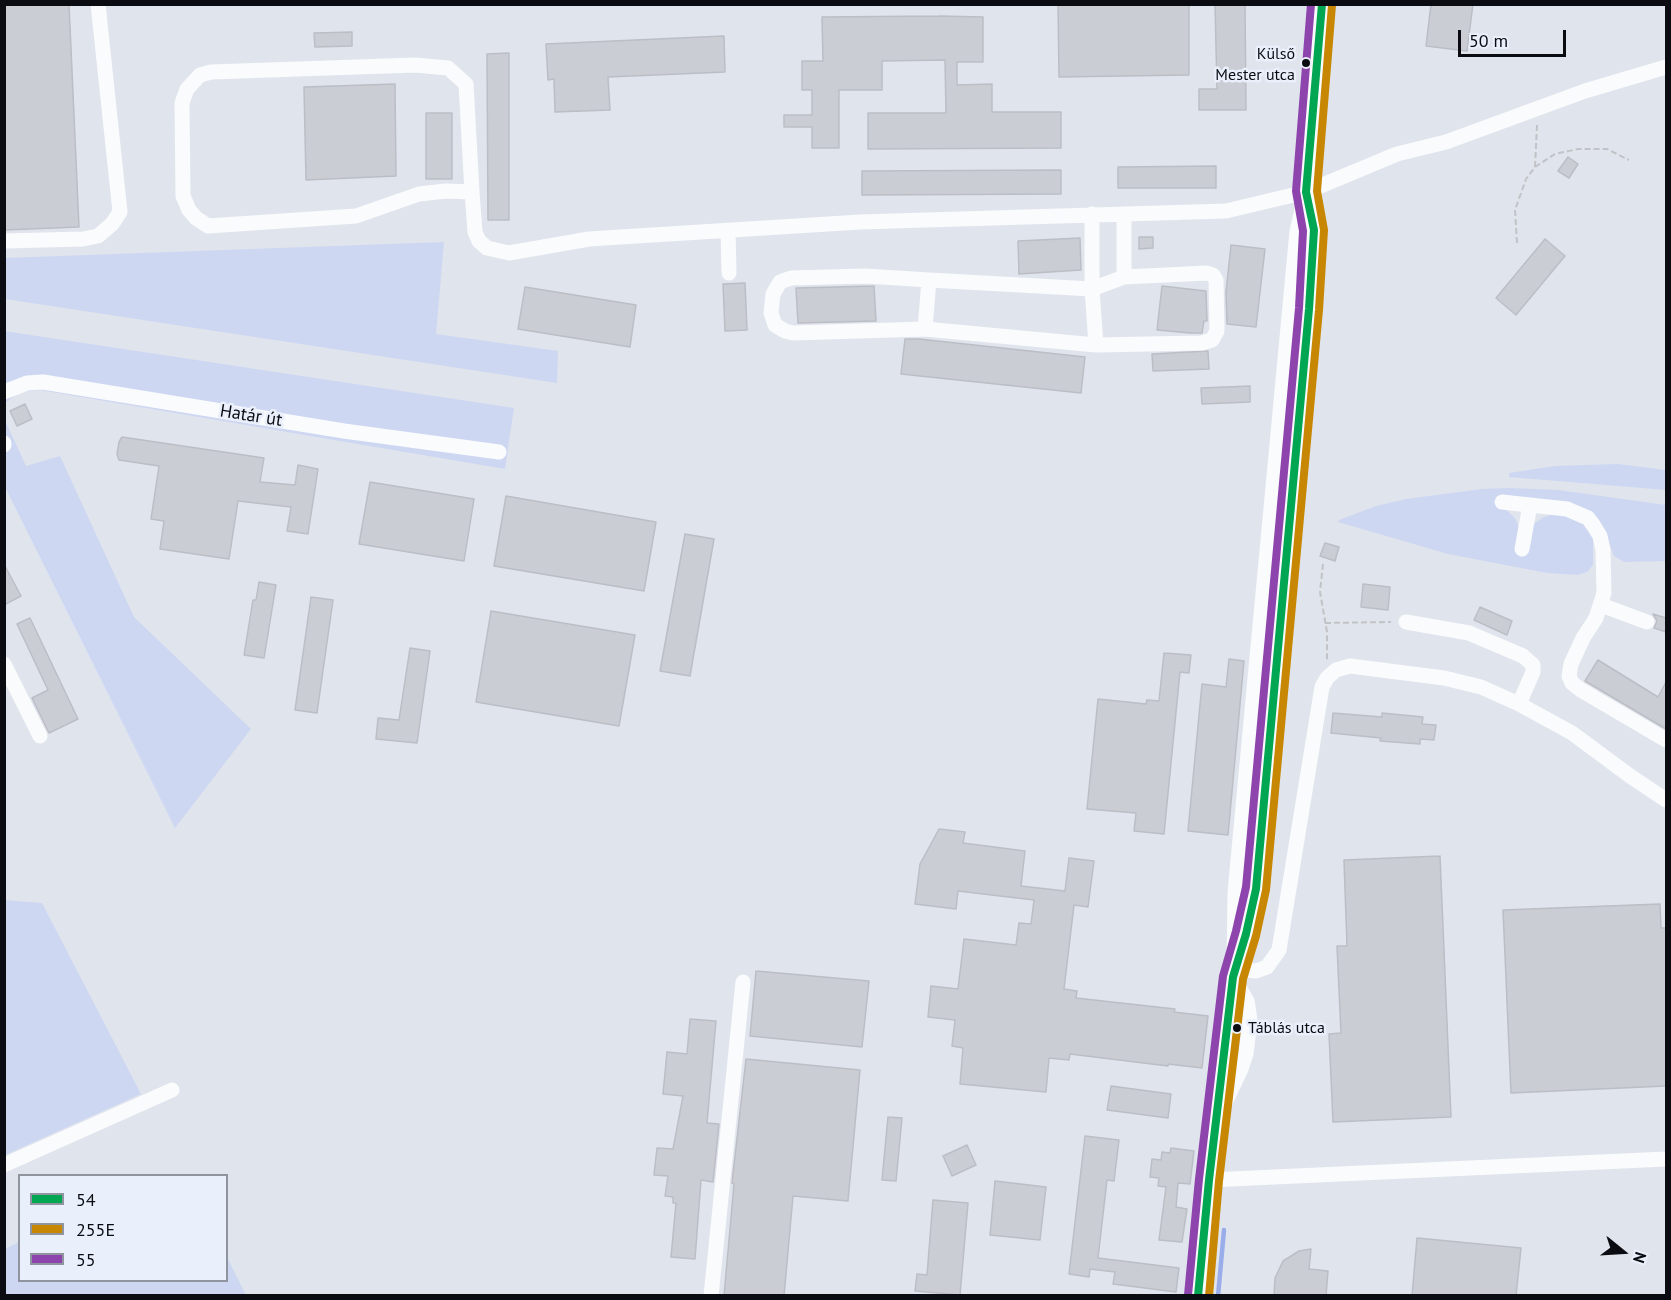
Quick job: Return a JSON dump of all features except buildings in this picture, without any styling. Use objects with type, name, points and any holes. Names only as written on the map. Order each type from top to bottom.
[{"type":"street","points":[[4,242],[83,239],[98,236],[112,224],[120,212],[98,4]]},
{"type":"street","points":[[1198,1296],[1209,1180],[1234,973],[1233,930],[1236,880],[1296,243],[1306,192],[1322,4]]},
{"type":"street","points":[[472,192],[446,191],[419,194],[356,216],[208,226],[195,218],[183,196],[182,103],[187,89],[200,75],[211,72],[415,65],[448,68],[466,84],[472,192],[474,231],[479,242],[487,248],[509,253],[589,239],[860,222],[1226,211],[1306,192],[1397,154],[1446,142],[1488,128],[1538,107],[1666,67]]},
{"type":"street","points":[[1092,214],[1092,289],[1096,345]]},
{"type":"street","points":[[1124,214],[1124,277]]},
{"type":"street","points":[[728,230],[729,273]]},
{"type":"street","points":[[1207,273],[1213,275],[1216,280],[1217,331],[1212,340],[1202,343],[1096,345],[926,329],[793,333],[775,325],[771,313],[772,294],[780,282],[791,278],[865,276],[1092,289],[1124,277],[1207,273]]},
{"type":"street","points":[[926,329],[929,280]]},
{"type":"street","name":"Határ út","points":[[4,392],[27,383],[43,382],[344,431],[499,452]]},
{"type":"street","points":[[1502,502],[1567,509],[1588,518],[1594,526],[1600,536],[1603,550],[1605,581],[1601,605],[1571,664],[1569,676],[1572,683],[1666,740]]},
{"type":"street","points":[[1522,549],[1530,505]]},
{"type":"street","points":[[1601,605],[1647,622]]},
{"type":"street","points":[[1406,622],[1469,633],[1523,656],[1533,665],[1533,672],[1519,704]]},
{"type":"street","points":[[4,664],[40,736]]},
{"type":"street","points":[[1234,973],[1256,971],[1267,967],[1279,950],[1322,687],[1326,678],[1336,670],[1350,666],[1444,678],[1481,687],[1519,704],[1572,733],[1666,800]]},
{"type":"street","points":[[1216,1120],[1242,1069],[1246,1054],[1250,1020],[1247,1001],[1234,973]]},
{"type":"street","points":[[711,1296],[743,982]]},
{"type":"street","points":[[4,1165],[172,1090]]},
{"type":"street","points":[[1209,1180],[1666,1159]]},
{"type":"path","points":[[1535,166],[1538,107]]},
{"type":"path","points":[[1517,243],[1515,210],[1526,179],[1535,166],[1555,154],[1578,149],[1607,148],[1629,160]]},
{"type":"path","points":[[1323,564],[1320,592],[1325,623],[1326,678]]},
{"type":"path","points":[[1325,623],[1406,622]]},
{"type":"shaded area","points":[[444,242],[436,334],[558,351],[557,383],[5,299],[5,258]]},
{"type":"shaded area","points":[[4,331],[514,408],[505,469],[40,390],[20,392],[5,403]]},
{"type":"shaded area","points":[[4,418],[26,466],[60,456],[134,617],[251,729],[175,828],[5,487]]},
{"type":"shaded area","points":[[1618,464],[1666,470],[1666,490],[1509,477],[1509,473],[1555,466]]},
{"type":"shaded area","points":[[1482,489],[1558,490],[1666,505],[1666,561],[1624,562],[1614,556],[1605,531],[1596,519],[1568,515],[1581,521],[1593,539],[1593,565],[1587,572],[1578,575],[1547,573],[1448,554],[1338,522],[1376,506],[1406,499]],"holes":[[[1502,506],[1566,515],[1554,514],[1544,517],[1535,523],[1531,530],[1519,537],[1515,518]]]},
{"type":"shaded area","points":[[4,900],[42,903],[141,1094],[5,1155]]},
{"type":"shaded area","points":[[18,1242],[18,1282],[228,1282],[228,1259],[246,1295],[7,1295],[5,1291],[5,1249]]},
{"type":"waterway","points":[[1218,1296],[1224,1230]]},
{"type":"transit line","name":"55","points":[[1188,1295],[1223,976],[1246,887],[1299,308],[1303,231],[1296,191],[1311,4]]},
{"type":"transit line","name":"54","points":[[1198,1296],[1233,977],[1256,889],[1309,309],[1314,230],[1306,192],[1322,4]]},
{"type":"transit line","name":"255E","points":[[1209,1296],[1219,1181],[1243,979],[1256,936],[1266,890],[1319,310],[1324,230],[1317,191],[1332,5]]},
{"type":"place","name":"Külső Mester utca","points":[[1306,63]]},
{"type":"place","name":"Táblás utca","points":[[1237,1028]]}]
